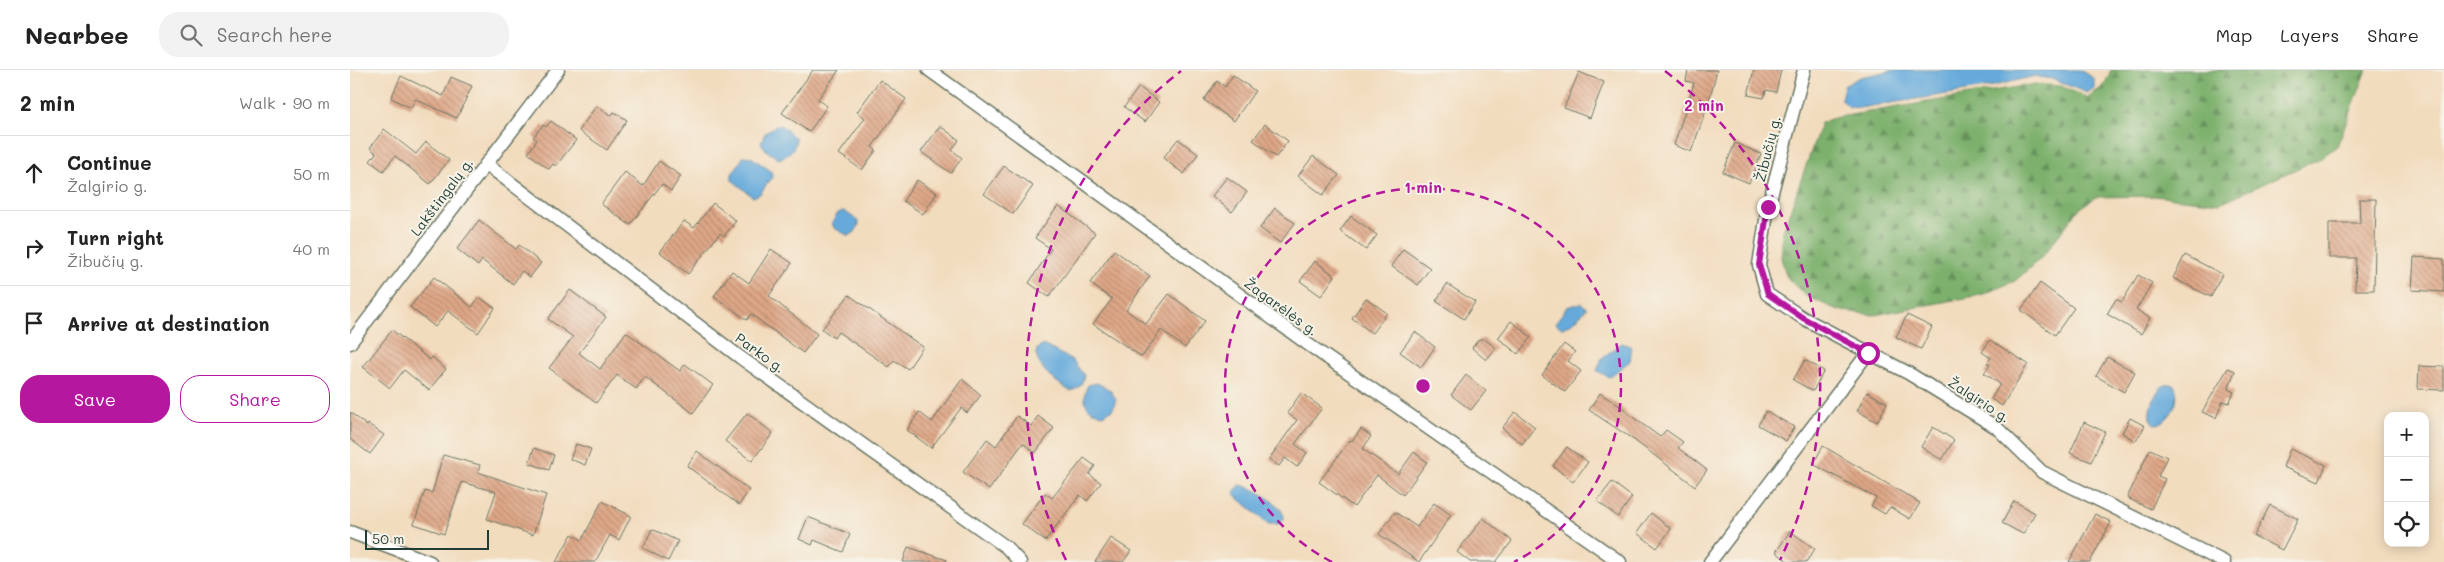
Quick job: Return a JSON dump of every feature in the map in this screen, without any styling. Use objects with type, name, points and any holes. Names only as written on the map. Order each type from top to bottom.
[{"type":"street","name":"Lakštingalų g.","points":[[350,343],[558,70]]},
{"type":"street","name":"Žagarėlės g.","points":[[929,70],[1309,345],[1620,562]]},
{"type":"street","name":"Žibučių g.","points":[[1768,294],[1759,265],[1768,207],[1804,70]]},
{"type":"street","name":"Parko g.","points":[[486,164],[741,358],[1006,547],[1020,562]]},
{"type":"street","name":"Žalgirio g.","points":[[1768,294],[1803,318],[1908,373],[1996,427],[2042,472],[2224,562]]},
{"type":"street","points":[[1710,562],[1868,353]]},
{"type":"street","points":[[350,532],[430,562]]},
{"type":"green space","points":[[2111,70],[2367,70],[2337,146],[2321,158],[2220,203],[2154,196],[2096,197],[2078,210],[2042,257],[2015,281],[1981,295],[1874,315],[1837,310],[1806,296],[1787,278],[1781,258],[1783,231],[1821,123],[1833,118],[2035,84],[2061,86],[2087,98],[2104,86]]},
{"type":"water","points":[[1895,70],[2080,70],[2094,79],[2094,88],[2087,93],[2052,79],[2035,76],[1985,88],[1859,108],[1849,107],[1841,99],[1844,86],[1860,77]]},
{"type":"water","points":[[776,125],[782,126],[796,139],[791,151],[779,159],[767,151],[761,143],[765,133]]},
{"type":"water","points":[[744,156],[751,157],[771,171],[772,177],[760,194],[753,197],[732,180],[732,174]]},
{"type":"water","points":[[844,211],[857,220],[859,224],[855,232],[849,236],[834,228],[832,223],[838,213]]},
{"type":"water","points":[[1581,303],[1587,308],[1574,322],[1562,328],[1555,323],[1567,307]]},
{"type":"water","points":[[1622,343],[1632,347],[1630,361],[1609,377],[1597,371],[1602,358]]},
{"type":"water","points":[[1043,345],[1072,360],[1084,375],[1078,387],[1070,391],[1045,371],[1036,354],[1037,349]]},
{"type":"water","points":[[1097,383],[1110,390],[1116,399],[1113,409],[1103,415],[1089,408],[1085,400],[1088,385]]},
{"type":"water","points":[[2170,384],[2174,385],[2177,396],[2175,406],[2170,415],[2157,424],[2152,422],[2151,414],[2154,399],[2160,389]]},
{"type":"water","points":[[1240,485],[1260,493],[1274,503],[1283,514],[1284,519],[1279,524],[1268,524],[1236,496],[1234,492]]},
{"type":"building","points":[[813,70],[839,70],[818,99],[827,106],[809,132],[782,113]]},
{"type":"building","points":[[1688,70],[1717,70],[1708,105],[1691,152],[1674,145],[1694,83],[1686,81]]},
{"type":"building","points":[[1754,70],[1781,70],[1776,92],[1766,90],[1764,98],[1748,95]]},
{"type":"building","points":[[1579,72],[1604,82],[1590,118],[1564,108]]},
{"type":"building","points":[[1233,75],[1255,91],[1234,121],[1204,100],[1217,81],[1225,87]]},
{"type":"building","points":[[401,76],[443,96],[451,77],[472,86],[457,118],[415,99],[411,108],[391,98]]},
{"type":"building","points":[[880,80],[906,99],[872,147],[876,150],[862,170],[839,154],[865,118],[857,112]]},
{"type":"building","points":[[1139,87],[1159,102],[1145,122],[1124,107]]},
{"type":"building","points":[[596,106],[611,116],[614,112],[627,120],[607,150],[579,131]]},
{"type":"building","points":[[551,121],[576,140],[556,166],[553,164],[549,169],[528,153],[537,140],[533,137],[543,125],[546,127]]},
{"type":"building","points":[[1265,124],[1288,141],[1276,157],[1253,140]]},
{"type":"building","points":[[940,126],[959,140],[952,150],[962,158],[951,173],[921,152]]},
{"type":"building","points":[[384,129],[416,154],[426,142],[449,160],[430,184],[395,156],[383,171],[370,161],[376,153],[370,148]]},
{"type":"building","points":[[1178,139],[1198,154],[1184,174],[1163,158]]},
{"type":"building","points":[[1735,143],[1761,154],[1749,183],[1723,172]]},
{"type":"building","points":[[1313,156],[1339,175],[1323,195],[1298,176]]},
{"type":"building","points":[[659,161],[681,176],[671,191],[662,184],[630,225],[601,204],[625,172],[643,186]]},
{"type":"building","points":[[1004,166],[1033,186],[1013,214],[984,194]]},
{"type":"building","points":[[1227,177],[1247,192],[1232,212],[1212,196]]},
{"type":"building","points":[[917,180],[937,193],[923,214],[903,201]]},
{"type":"building","points":[[2359,199],[2376,199],[2374,290],[2355,290],[2356,258],[2329,258],[2329,223],[2360,223]]},
{"type":"building","points":[[713,203],[736,221],[724,236],[720,233],[688,274],[660,252],[684,221],[694,228]]},
{"type":"building","points":[[1058,206],[1095,233],[1049,297],[1029,283],[1051,249],[1035,238]]},
{"type":"building","points":[[1275,208],[1295,223],[1280,243],[1260,228]]},
{"type":"building","points":[[1351,216],[1377,235],[1366,250],[1340,231]]},
{"type":"building","points":[[479,220],[516,249],[519,245],[541,263],[530,277],[522,271],[513,284],[482,260],[478,266],[457,249]]},
{"type":"building","points":[[771,249],[792,263],[769,296],[817,334],[803,353],[751,314],[747,320],[714,296],[732,271],[749,283]]},
{"type":"building","points":[[1403,249],[1430,268],[1418,285],[1391,266]]},
{"type":"building","points":[[1114,250],[1150,276],[1126,310],[1146,324],[1169,294],[1205,321],[1185,348],[1161,330],[1142,357],[1093,324],[1112,299],[1090,283]]},
{"type":"building","points":[[2185,255],[2222,274],[2211,297],[2173,278]]},
{"type":"building","points":[[2414,257],[2444,259],[2444,292],[2412,290]]},
{"type":"building","points":[[1315,261],[1335,276],[1321,296],[1300,281]]},
{"type":"building","points":[[2138,275],[2152,283],[2136,310],[2150,318],[2141,334],[2107,314],[2116,299],[2122,302]]},
{"type":"building","points":[[434,277],[472,307],[479,297],[495,308],[478,333],[448,311],[435,327],[410,307]]},
{"type":"building","points":[[2040,283],[2074,308],[2055,335],[2021,310]]},
{"type":"building","points":[[1447,284],[1475,302],[1464,319],[1436,301]]},
{"type":"building","points":[[570,290],[606,317],[579,353],[600,369],[626,332],[680,371],[685,364],[713,385],[693,413],[645,377],[636,389],[617,375],[596,403],[549,368],[573,337],[548,319]]},
{"type":"building","points":[[849,295],[923,347],[908,369],[894,360],[889,367],[838,332],[834,338],[822,329]]},
{"type":"building","points":[[1366,298],[1387,313],[1372,333],[1352,318]]},
{"type":"building","points":[[1907,315],[1932,327],[1921,349],[1896,337]]},
{"type":"building","points":[[1511,321],[1531,337],[1518,354],[1498,338]]},
{"type":"building","points":[[392,330],[430,360],[432,357],[446,369],[429,390],[404,370],[390,388],[363,367]]},
{"type":"building","points":[[1415,332],[1435,347],[1421,367],[1400,352]]},
{"type":"building","points":[[1479,339],[1484,339],[1496,348],[1486,360],[1472,348]]},
{"type":"building","points":[[1990,340],[2028,364],[2002,406],[1991,399],[2000,384],[1984,373],[1990,365],[1987,363],[1991,358],[1982,352]]},
{"type":"building","points":[[1564,344],[1575,352],[1568,361],[1581,371],[1565,392],[1542,375]]},
{"type":"building","points":[[2107,357],[2135,372],[2124,392],[2096,376]]},
{"type":"building","points":[[1805,360],[1824,371],[1813,391],[1793,380]]},
{"type":"building","points":[[2419,366],[2444,367],[2444,390],[2418,389]]},
{"type":"building","points":[[2228,368],[2235,371],[2228,389],[2234,392],[2229,403],[2223,401],[2216,418],[2202,412]]},
{"type":"building","points":[[1466,375],[1486,391],[1471,410],[1451,395]]},
{"type":"building","points":[[962,379],[981,395],[967,413],[961,408],[931,448],[907,430],[919,412],[932,422]]},
{"type":"building","points":[[1867,392],[1887,403],[1877,422],[1857,411]]},
{"type":"building","points":[[1301,393],[1322,408],[1295,444],[1307,453],[1297,467],[1285,458],[1279,466],[1269,459],[1297,420],[1287,413]]},
{"type":"building","points":[[1600,393],[1660,437],[1666,430],[1683,442],[1678,448],[1707,470],[1695,486],[1634,440],[1589,410]]},
{"type":"building","points":[[1766,411],[1794,427],[1786,441],[1758,425]]},
{"type":"building","points":[[350,412],[367,426],[368,424],[384,435],[370,454],[350,439]]},
{"type":"building","points":[[1515,412],[1535,427],[1522,444],[1502,428]]},
{"type":"building","points":[[747,413],[773,433],[752,461],[725,441]]},
{"type":"building","points":[[1017,416],[1031,426],[1038,416],[1054,428],[1035,453],[1023,443],[989,490],[963,472],[987,439],[996,446]]},
{"type":"building","points":[[2130,418],[2145,426],[2136,441],[2122,433]]},
{"type":"building","points":[[2084,422],[2105,432],[2091,462],[2070,453]]},
{"type":"building","points":[[1933,427],[1954,440],[1942,460],[1921,447]]},
{"type":"building","points":[[1361,429],[1371,436],[1363,449],[1398,474],[1414,452],[1427,462],[1403,495],[1377,475],[1354,507],[1319,482],[1350,440],[1352,441]]},
{"type":"building","points":[[576,444],[591,449],[585,465],[570,459]]},
{"type":"building","points":[[1823,446],[1920,503],[1910,519],[1890,507],[1885,514],[1871,506],[1876,498],[1813,464]]},
{"type":"building","points":[[1567,447],[1588,462],[1573,482],[1553,466]]},
{"type":"building","points":[[534,448],[554,455],[549,470],[529,463]]},
{"type":"building","points":[[2150,449],[2167,457],[2158,476],[2165,479],[2151,509],[2127,498]]},
{"type":"building","points":[[2290,449],[2326,465],[2319,482],[2283,467]]},
{"type":"building","points":[[697,451],[749,490],[739,505],[687,466]]},
{"type":"building","points":[[443,455],[480,465],[478,472],[546,495],[533,535],[487,519],[496,492],[462,482],[444,534],[414,524],[425,491],[432,493]]},
{"type":"building","points":[[1084,458],[1095,466],[1089,474],[1101,483],[1087,501],[1080,495],[1045,541],[1022,524],[1045,493],[1052,498]]},
{"type":"building","points":[[1612,482],[1632,497],[1618,517],[1597,501]]},
{"type":"building","points":[[602,501],[631,516],[619,540],[610,535],[595,562],[556,562],[572,534],[582,540]]},
{"type":"building","points":[[2014,501],[2035,513],[2023,534],[2002,523]]},
{"type":"building","points":[[1434,503],[1451,515],[1419,562],[1379,534],[1395,512],[1417,527]]},
{"type":"building","points":[[2270,505],[2298,519],[2282,550],[2254,536]]},
{"type":"building","points":[[1651,513],[1671,529],[1657,548],[1637,533]]},
{"type":"building","points":[[2095,514],[2111,522],[2090,562],[2069,562]]},
{"type":"building","points":[[808,517],[850,534],[843,552],[814,540],[812,545],[799,539]]},
{"type":"building","points":[[1483,518],[1512,541],[1496,562],[1470,562],[1457,552]]},
{"type":"building","points":[[652,529],[678,541],[668,561],[643,548]]},
{"type":"building","points":[[1790,531],[1815,549],[1806,562],[1789,562],[1776,552]]},
{"type":"building","points":[[1111,538],[1131,551],[1123,562],[1095,562]]},
{"type":"building","points":[[908,547],[947,560],[946,562],[903,562]]},
{"type":"route","points":[[1768,207],[1759,265],[1768,294],[1803,318],[1868,353]]}]
